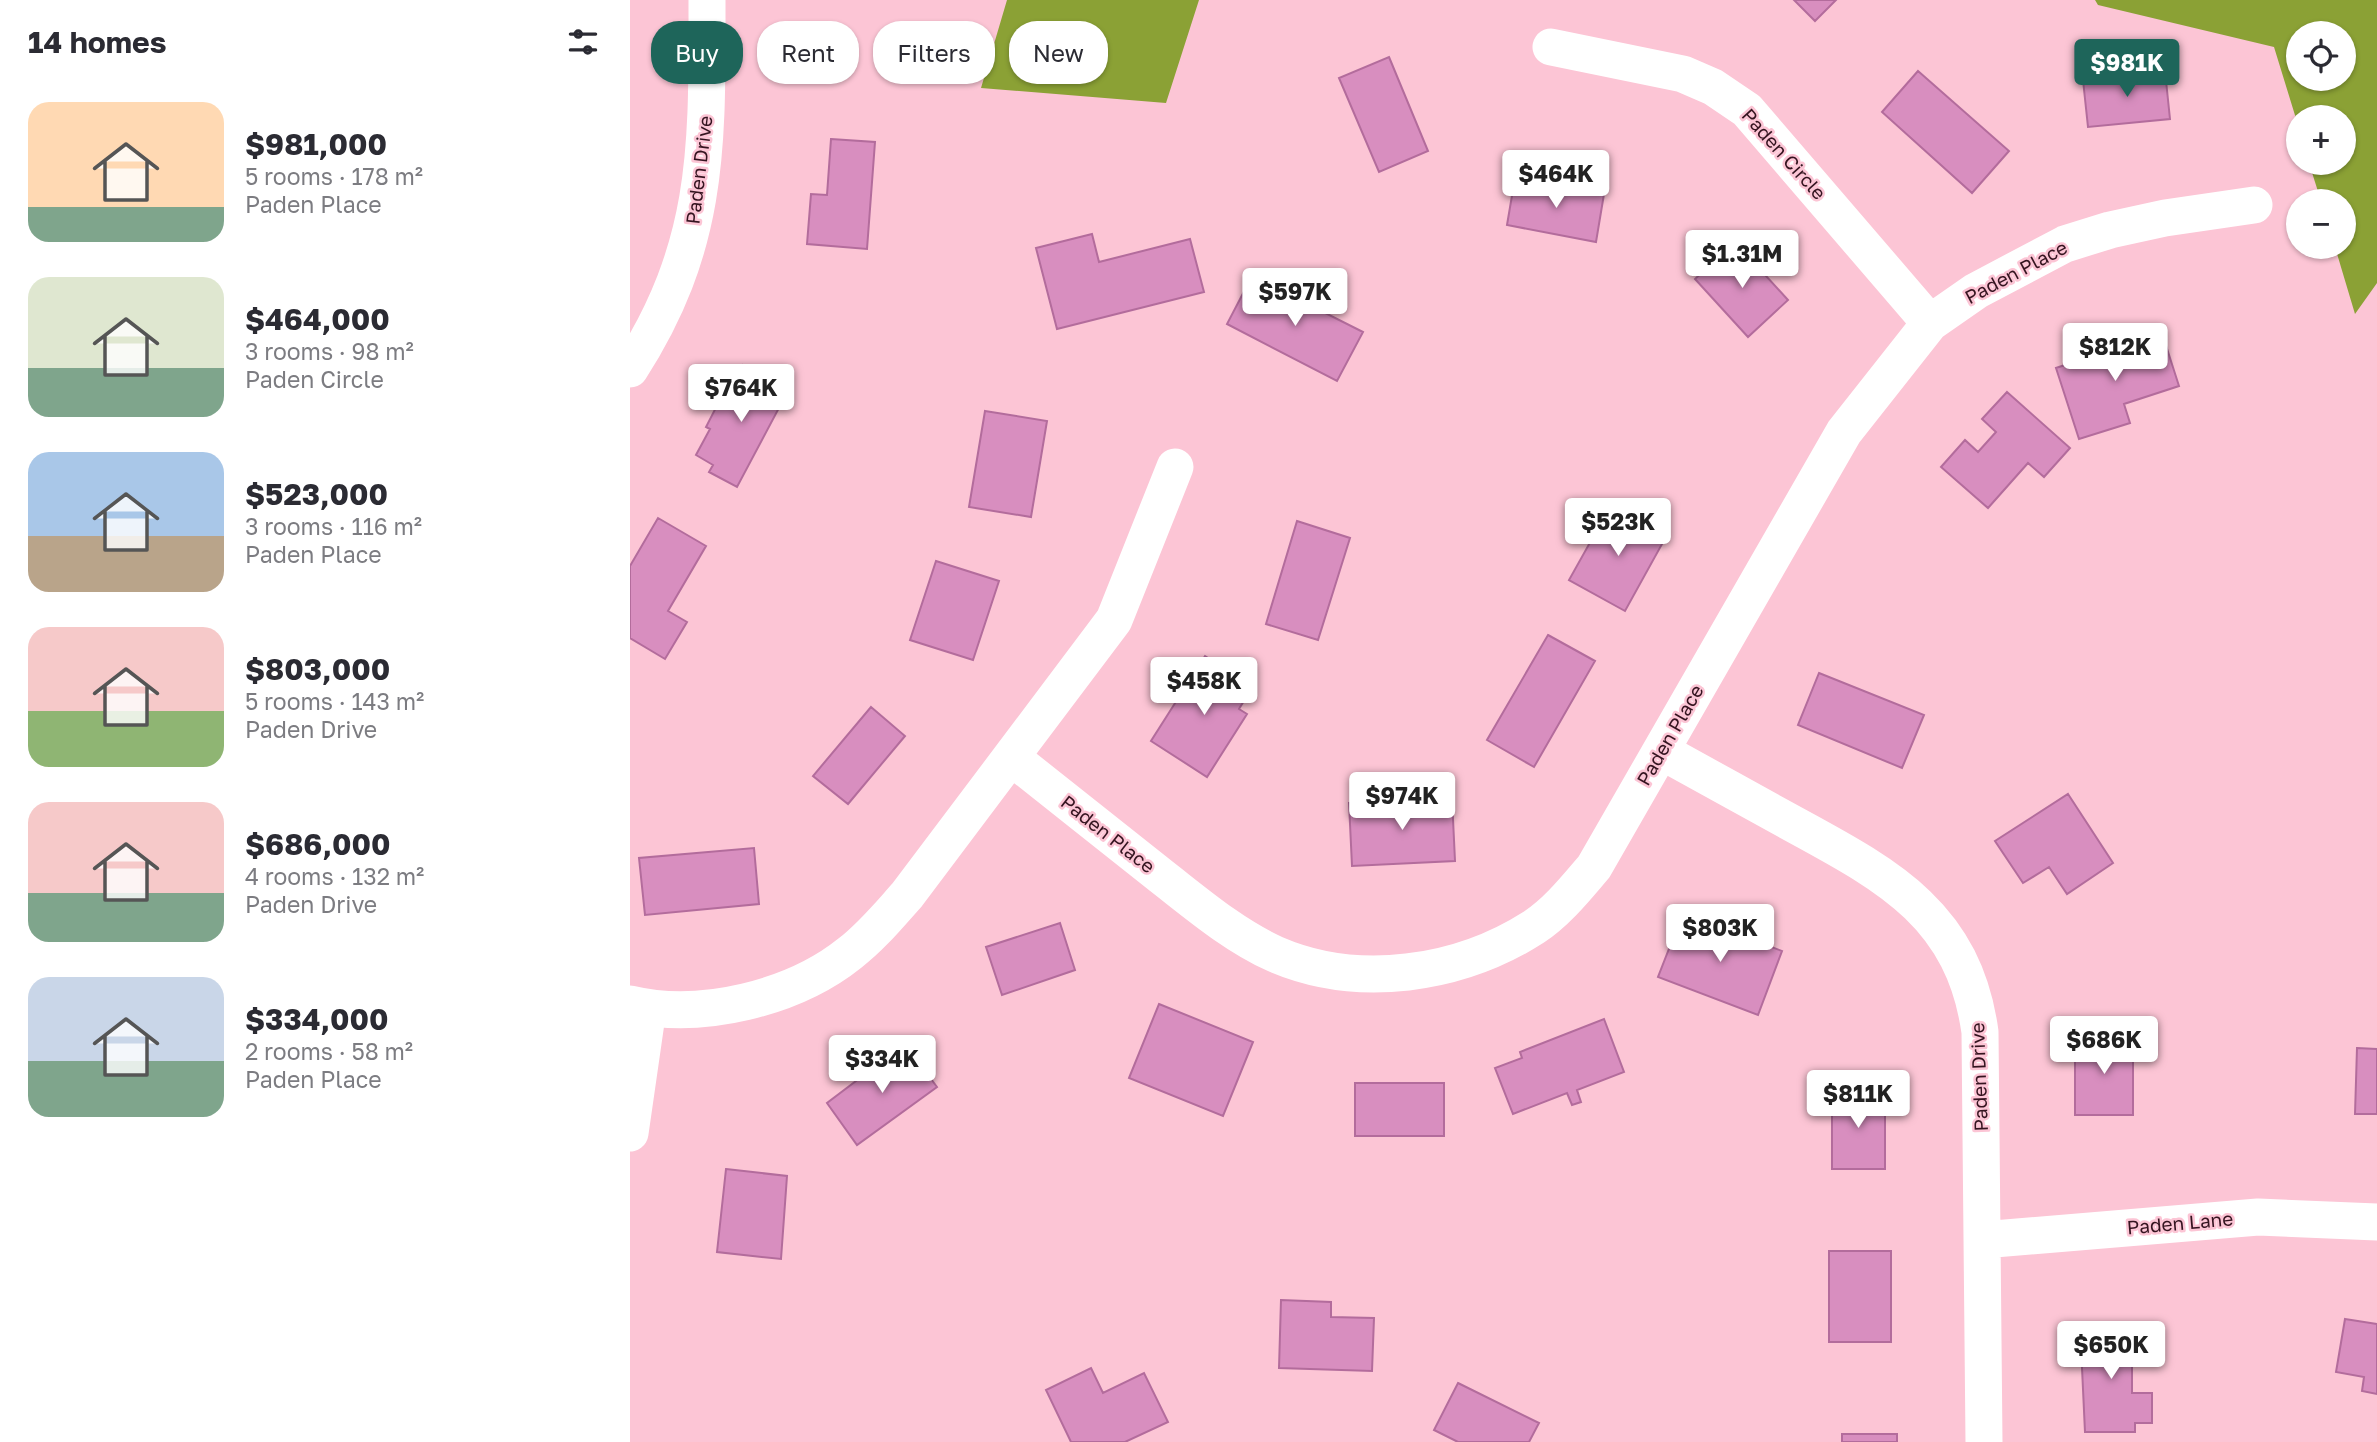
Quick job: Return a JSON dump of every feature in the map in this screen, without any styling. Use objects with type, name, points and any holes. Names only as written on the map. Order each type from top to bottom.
[{"type":"street","name":"Paden Drive","points":[[630,369],[650,338],[672,289],[685,258],[699,205],[707,131],[707,0]]},
{"type":"street","name":"Paden Circle","points":[[1551,47],[1683,74],[1713,87],[1747,110],[1930,323]]},
{"type":"street","name":"Paden Place","points":[[1011,757],[1243,937],[1275,954],[1315,967],[1383,973],[1407,972],[1448,964],[1494,949],[1536,926],[1594,867],[1844,432],[1930,323],[1976,291],[2065,244],[2110,230],[2165,218],[2254,205]]},
{"type":"street","points":[[630,1133],[639,1006],[684,1009],[738,1002],[786,989],[849,954],[907,895],[1114,620],[1175,467]]},
{"type":"street","name":"Paden Drive","points":[[1661,751],[1866,863],[1925,911],[1947,939],[1964,968],[1976,1002],[1980,1032],[1983,1442]]},
{"type":"street","name":"Paden Lane","points":[[1982,1240],[2258,1217],[2377,1222]]},
{"type":"green space","points":[[1007,0],[1199,0],[1166,103],[981,88],[982,84],[995,84],[995,41]]},
{"type":"green space","points":[[2095,0],[2377,0],[2377,283],[2355,314],[2339,259],[2356,259],[2356,189],[2317,189],[2313,175],[2356,175],[2356,105],[2292,105],[2288,91],[2356,91],[2356,21],[2286,21],[2286,86],[2274,47],[2098,5]]},
{"type":"building","points":[[1794,0],[1836,0],[1815,21]]},
{"type":"building","points":[[1389,57],[1428,151],[1379,172],[1339,78]]},
{"type":"building","points":[[1918,71],[2009,151],[1972,193],[1882,112]]},
{"type":"building","points":[[2165,71],[2170,119],[2088,127],[2083,80]]},
{"type":"building","points":[[831,139],[875,142],[867,249],[807,244],[811,194],[827,195]]},
{"type":"building","points":[[1515,178],[1604,194],[1596,242],[1507,225]]},
{"type":"building","points":[[1092,234],[1099,262],[1190,239],[1204,292],[1057,329],[1036,248]]},
{"type":"building","points":[[1735,242],[1788,300],[1748,337],[1695,279]]},
{"type":"building","points":[[1252,276],[1363,332],[1337,381],[1227,324]]},
{"type":"building","points":[[2162,333],[2179,386],[2124,404],[2130,423],[2079,439],[2056,368]]},
{"type":"building","points":[[743,365],[789,389],[737,487],[709,472],[713,465],[696,455],[710,429],[706,427],[727,386],[731,389]]},
{"type":"building","points":[[2007,392],[2070,448],[2044,477],[2028,463],[1988,508],[1941,467],[1965,440],[1978,452],[1996,432],[1982,419]]},
{"type":"building","points":[[985,411],[1047,421],[1031,517],[969,507]]},
{"type":"building","points":[[1611,505],[1667,535],[1625,611],[1569,580]]},
{"type":"building","points":[[658,518],[706,546],[668,611],[687,622],[665,659],[630,638],[630,566]]},
{"type":"building","points":[[1297,521],[1350,538],[1318,640],[1266,624]]},
{"type":"building","points":[[936,561],[999,581],[973,660],[910,640]]},
{"type":"building","points":[[1548,635],[1595,661],[1534,767],[1487,740]]},
{"type":"building","points":[[1205,656],[1253,686],[1239,709],[1247,714],[1207,777],[1151,741]]},
{"type":"building","points":[[1819,673],[1924,715],[1902,768],[1798,725]]},
{"type":"building","points":[[871,707],[905,736],[848,804],[813,776]]},
{"type":"building","points":[[2068,794],[2113,863],[2067,894],[2049,867],[2023,883],[1995,841]]},
{"type":"building","points":[[1452,798],[1455,861],[1352,866],[1349,803]]},
{"type":"building","points":[[754,848],[759,904],[645,915],[639,858]]},
{"type":"building","points":[[1683,913],[1782,951],[1758,1015],[1658,977]]},
{"type":"building","points":[[1060,923],[1075,970],[1002,995],[986,947]]},
{"type":"building","points":[[1159,1004],[1253,1042],[1223,1116],[1129,1078]]},
{"type":"building","points":[[1604,1019],[1624,1072],[1577,1090],[1581,1102],[1572,1105],[1567,1093],[1513,1114],[1495,1068],[1522,1058],[1520,1052]]},
{"type":"building","points":[[2075,1037],[2133,1037],[2133,1115],[2075,1115]]},
{"type":"building","points":[[905,1044],[937,1087],[857,1145],[827,1103]]},
{"type":"building","points":[[2357,1048],[2377,1049],[2377,1114],[2355,1114]]},
{"type":"building","points":[[1355,1083],[1444,1083],[1444,1136],[1355,1136]]},
{"type":"building","points":[[1832,1092],[1885,1092],[1885,1169],[1832,1169]]},
{"type":"building","points":[[726,1169],[787,1176],[781,1259],[717,1252]]},
{"type":"building","points":[[1829,1251],[1891,1251],[1891,1342],[1829,1342]]},
{"type":"building","points":[[1281,1300],[1331,1302],[1331,1317],[1374,1318],[1372,1371],[1279,1368]]},
{"type":"building","points":[[2345,1319],[2377,1324],[2377,1394],[2362,1391],[2364,1377],[2336,1372]]},
{"type":"building","points":[[2132,1324],[2132,1393],[2152,1393],[2152,1423],[2135,1423],[2135,1432],[2085,1432],[2080,1325]]},
{"type":"building","points":[[1091,1368],[1103,1393],[1144,1373],[1168,1422],[1125,1442],[1071,1442],[1046,1390]]},
{"type":"building","points":[[1458,1383],[1539,1423],[1529,1442],[1458,1442],[1434,1430]]},
{"type":"building","points":[[1842,1434],[1897,1434],[1897,1442],[1842,1442]]}]
